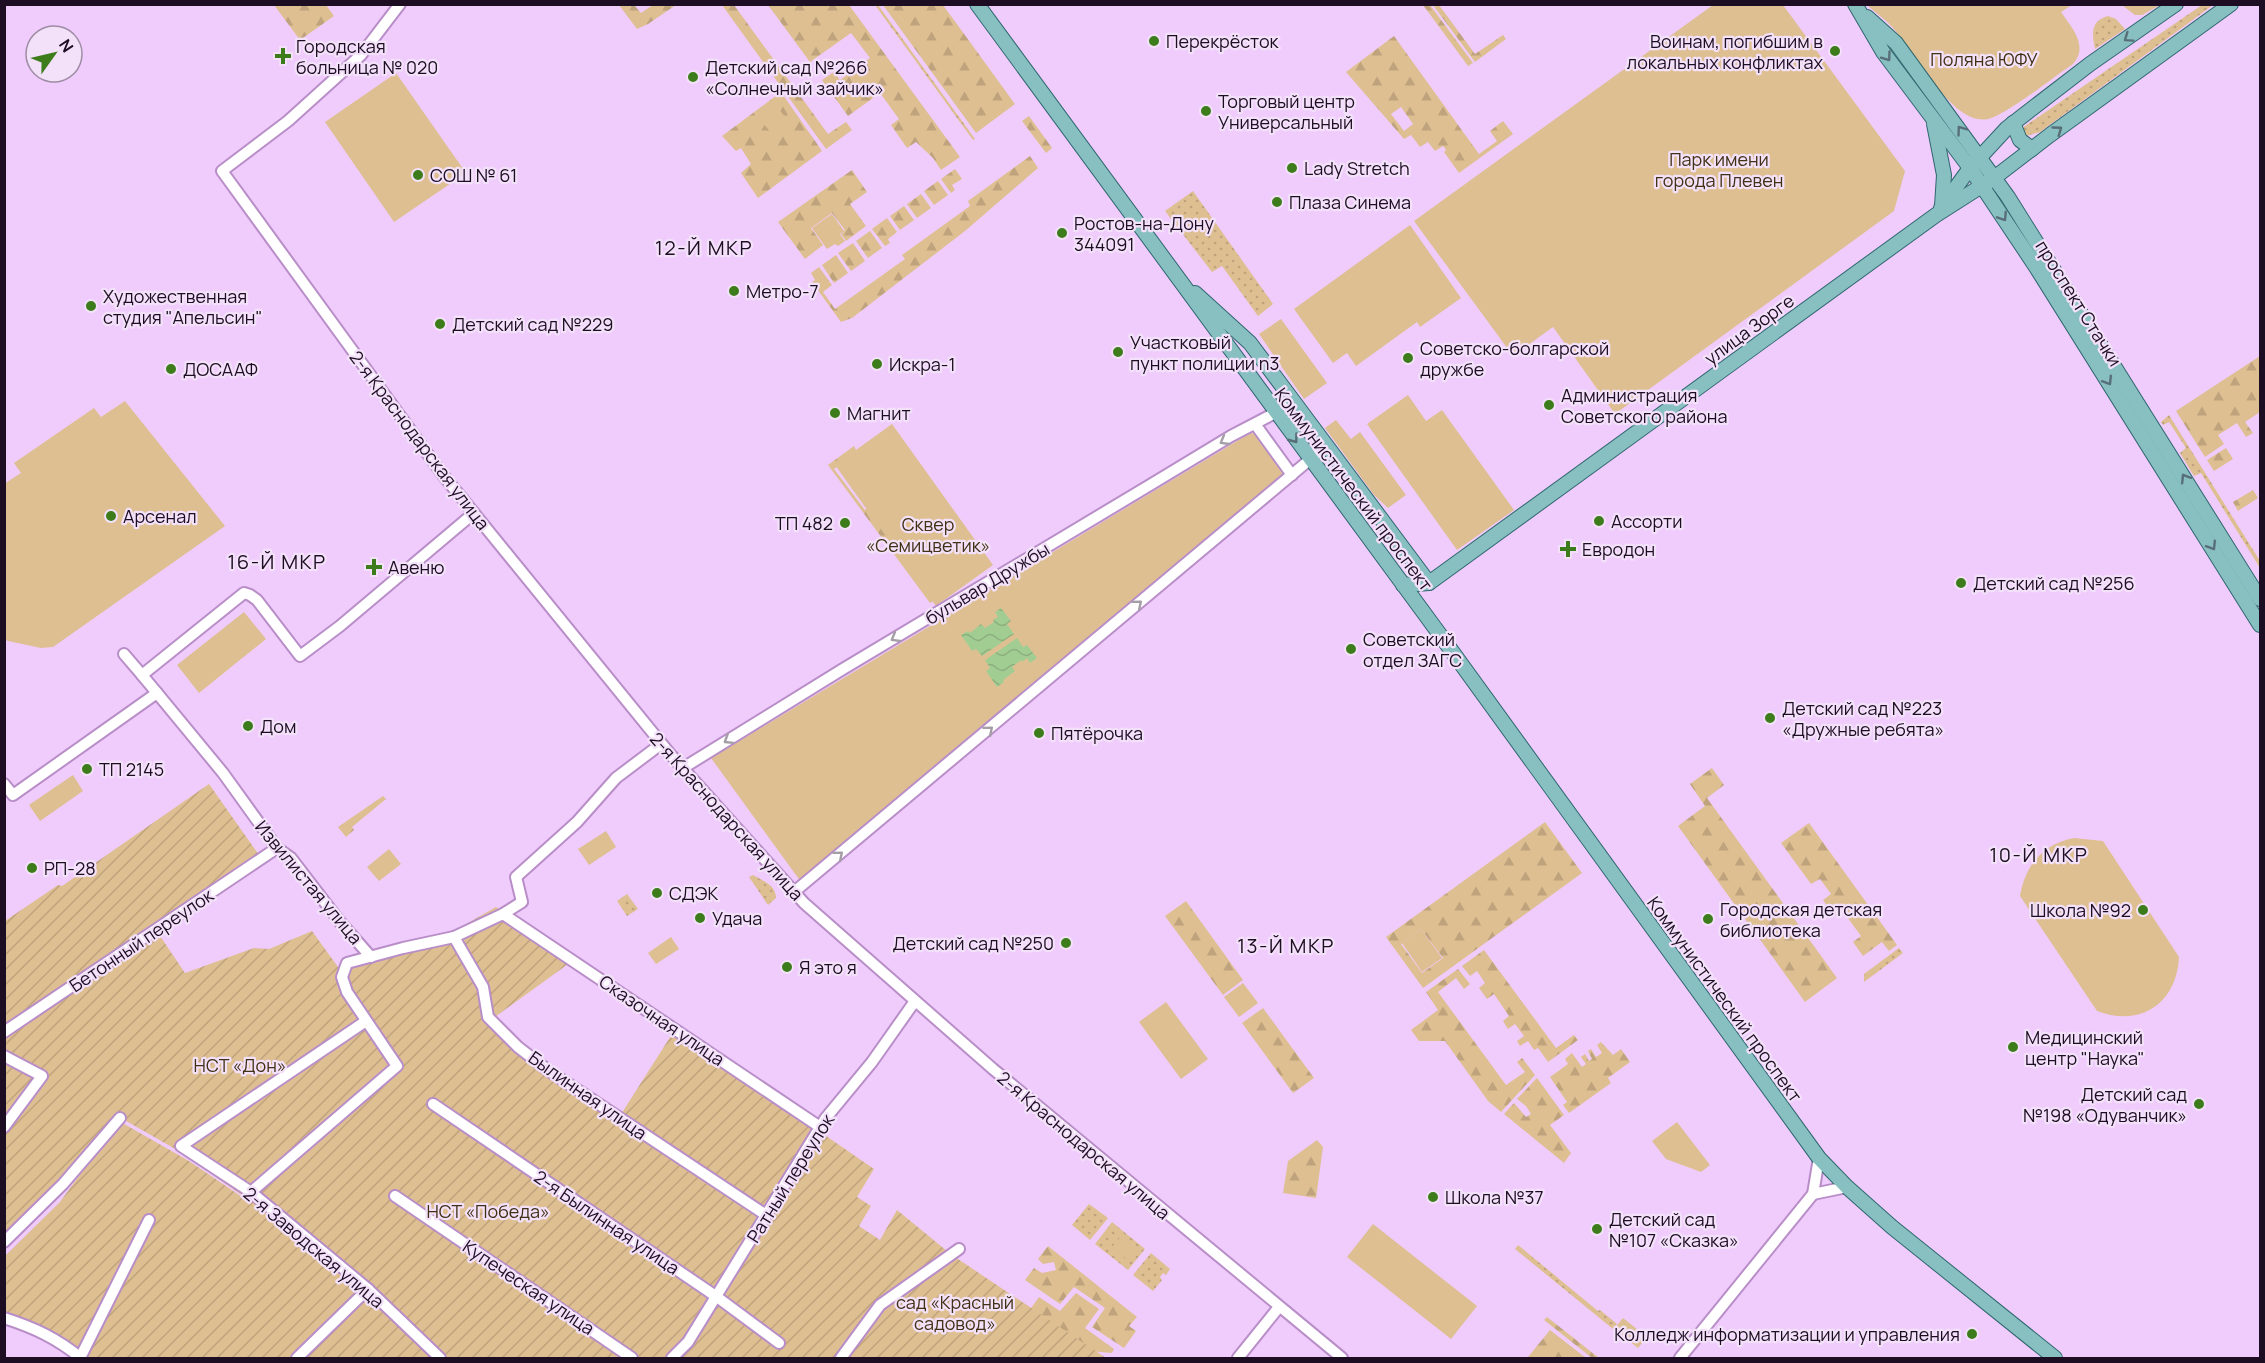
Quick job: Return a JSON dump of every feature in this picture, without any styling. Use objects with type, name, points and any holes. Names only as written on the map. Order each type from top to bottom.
[{"type":"main road","name":"Коммунистический проспект","points":[[977,4],[1819,1158],[1847,1187],[1892,1227],[2055,1359]]},
{"type":"main road","name":"улица Зорге","points":[[1939,212],[1970,168],[2013,123],[2176,4]]},
{"type":"main road","name":"улица Зорге","points":[[1429,583],[1939,212],[1989,182],[2231,4]]},
{"type":"main road","name":"проспект Стачки","points":[[1856,6],[1883,52],[1970,168],[1989,182],[2260,599]]},
{"type":"main road","name":"проспект Стачки","points":[[1856,6],[1896,43],[1980,157],[1989,182],[2048,286],[2260,625]]},
{"type":"main road","points":[[1932,117],[1943,166],[1944,186],[1939,212]]},
{"type":"main road","points":[[2013,123],[2020,140],[2032,149]]},
{"type":"main road","name":"Коммунистический проспект","points":[[1174,273],[1250,344],[1429,583],[1421,610]]},
{"type":"main road","points":[[1403,585],[1429,583]]},
{"type":"street","name":"2-я Краснодарская улица","points":[[400,4],[361,55],[288,121],[222,171],[443,475],[661,744],[686,766],[829,927],[993,1069],[1342,1359]]},
{"type":"street","name":"бульвар Дружбы","points":[[686,766],[843,669],[1294,403]]},
{"type":"street","points":[[1255,424],[1292,475]]},
{"type":"street","points":[[796,891],[1326,446]]},
{"type":"street","points":[[142,675],[244,593],[250,594],[256,600],[300,656],[474,513]]},
{"type":"street","name":"Извилистая улица","points":[[124,654],[223,773],[277,848],[291,858],[340,922],[371,957],[347,963],[342,976],[347,992],[397,1066],[250,1192]]},
{"type":"street","points":[[4,784],[13,795],[157,693]]},
{"type":"street","points":[[371,957],[454,938],[522,902],[516,877],[577,822],[616,778],[661,744]]},
{"type":"street","name":"Бетонный переулок","points":[[4,1032],[277,848]]},
{"type":"street","name":"Сказочная улица","points":[[503,914],[820,1127]]},
{"type":"street","name":"Былинная улица","points":[[454,938],[483,987],[488,1017],[518,1047],[549,1071],[766,1215]]},
{"type":"street","name":"Ратный переулок","points":[[672,1359],[688,1342],[717,1297],[820,1127],[872,1062],[915,1002]]},
{"type":"street","name":"2-я Заводская улица","points":[[366,1021],[181,1146],[250,1192],[368,1289],[440,1359]]},
{"type":"street","points":[[4,1056],[40,1080],[4,1127]]},
{"type":"street","name":"2-я Былинная улица","points":[[433,1104],[717,1297],[779,1343]]},
{"type":"street","points":[[4,1242],[63,1184],[120,1118]]},
{"type":"street","points":[[1680,1359],[1813,1194],[1819,1158]]},
{"type":"street","points":[[1813,1194],[1847,1187]]},
{"type":"street","name":"Купеческая улица","points":[[395,1196],[632,1359]]},
{"type":"street","points":[[4,1318],[32,1327],[61,1342],[81,1358],[149,1220]]},
{"type":"street","points":[[841,1359],[879,1305],[959,1249]]},
{"type":"street","points":[[297,1359],[368,1289]]},
{"type":"street","points":[[1238,1359],[1279,1307]]},
{"type":"green space","points":[[274,5],[326,5],[334,16],[300,40]]},
{"type":"green space","points":[[619,5],[634,5],[641,13],[653,5],[676,5],[637,29]]},
{"type":"green space","points":[[722,5],[734,5],[828,134],[846,122],[852,130],[826,149]]},
{"type":"green space","points":[[768,5],[849,5],[960,157],[941,170],[933,158],[916,142],[907,148],[891,125],[899,119],[880,93],[848,116],[822,80],[834,72],[840,80],[870,58],[851,33],[810,62]]},
{"type":"green space","points":[[875,5],[878,5],[975,139],[973,140]]},
{"type":"green space","points":[[883,5],[943,5],[1015,104],[976,133]]},
{"type":"green space","points":[[1423,5],[1430,5],[1473,63],[1468,66]]},
{"type":"green space","points":[[1433,5],[1439,5],[1475,54],[1503,35],[1506,39],[1475,62]]},
{"type":"green space","name":"Парк имени города Плевен","points":[[1713,5],[1783,5],[1905,171],[1894,211],[1615,414],[1553,327],[1513,356],[1414,221]]},
{"type":"green space","name":"Поляна ЮФУ","points":[[1867,5],[2072,5],[2061,12],[2077,37],[2078,57],[2073,64],[1996,116],[1988,119],[1974,118],[1947,99],[1891,26]]},
{"type":"green space","points":[[2122,5],[2160,5],[2142,15],[2135,15]]},
{"type":"green space","points":[[2202,5],[2213,5],[2040,132],[2023,137],[2022,128]]},
{"type":"green space","points":[[2108,16],[2116,19],[2125,29],[2095,49],[2093,33],[2095,25]]},
{"type":"green space","points":[[1394,36],[1479,154],[1497,141],[1490,131],[1503,121],[1513,134],[1459,173],[1444,152],[1446,150],[1443,146],[1435,151],[1428,142],[1420,147],[1411,135],[1404,139],[1346,72]],"holes":[[[1401,107],[1413,124],[1404,131],[1391,114]]]},
{"type":"green space","points":[[396,73],[466,173],[394,222],[325,122]]},
{"type":"green space","points":[[781,92],[822,151],[758,198],[741,173],[751,164],[741,148],[736,151],[722,136]]},
{"type":"green space","points":[[776,105],[788,121],[771,133],[759,118]]},
{"type":"green space","points":[[1029,116],[1052,148],[1046,153],[1022,121]]},
{"type":"green space","points":[[1030,156],[1038,168],[965,231],[852,318],[841,322],[812,282],[815,280],[811,273],[819,267],[832,285],[823,292],[835,309],[905,259],[902,255],[970,206],[968,201]]},
{"type":"green space","points":[[955,169],[962,179],[952,185],[955,190],[951,193],[941,179]]},
{"type":"green space","points":[[852,170],[867,192],[850,204],[866,226],[846,241],[841,234],[845,230],[832,213],[811,228],[823,245],[805,259],[778,222]]},
{"type":"green space","points":[[938,181],[948,195],[934,205],[924,191]]},
{"type":"green space","points":[[1193,191],[1273,304],[1258,316],[1222,266],[1212,272],[1165,211]]},
{"type":"green space","points":[[921,194],[931,208],[917,218],[907,204]]},
{"type":"green space","points":[[904,206],[914,220],[900,230],[890,216]]},
{"type":"green space","points":[[832,214],[844,231],[840,234],[845,241],[827,249],[812,228]]},
{"type":"green space","points":[[887,218],[897,232],[888,239],[890,243],[885,246],[872,229]]},
{"type":"green space","points":[[1410,225],[1461,298],[1420,327],[1417,322],[1356,366],[1347,353],[1333,363],[1294,309]]},
{"type":"green space","points":[[870,231],[882,248],[868,258],[856,241]]},
{"type":"green space","points":[[853,243],[865,261],[851,271],[838,253]]},
{"type":"green space","points":[[836,255],[848,273],[834,283],[822,265]]},
{"type":"green space","points":[[1281,319],[1327,383],[1304,399],[1259,334]]},
{"type":"green space","points":[[2260,356],[2260,412],[2245,422],[2253,433],[2246,437],[2237,423],[2218,435],[2224,444],[2205,457],[2176,411]]},
{"type":"green space","points":[[1408,395],[1426,421],[1442,410],[1514,510],[1457,550],[1367,424]]},
{"type":"green space","name":"Арсенал","points":[[125,401],[225,526],[53,647],[41,648],[8,641],[4,639],[4,484],[21,473],[14,463],[94,408],[101,417]]},
{"type":"green space","points":[[2169,415],[2260,561],[2260,568],[2201,473],[2194,476],[2180,453],[2186,448],[2169,422],[2163,425],[2161,422]]},
{"type":"green space","points":[[1336,420],[1351,439],[1360,432],[1406,495],[1388,508],[1374,495],[1325,428]]},
{"type":"green space","name":"Сквер «Семицветик»","points":[[892,424],[993,565],[936,606],[835,465]]},
{"type":"green space","points":[[1253,433],[1283,470],[1284,476],[801,882],[711,758]]},
{"type":"green space","points":[[854,446],[857,452],[834,469],[865,510],[881,498],[959,586],[930,603],[828,465]]},
{"type":"green space","points":[[2226,448],[2233,459],[2214,471],[2207,460]]},
{"type":"green space","points":[[2253,490],[2258,498],[2238,511],[2233,502]]},
{"type":"green space","points":[[244,612],[266,639],[199,693],[177,665]]},
{"type":"green space","points":[[1712,768],[1724,785],[1707,798],[1837,978],[1805,1002],[1678,826],[1705,806],[1690,784]]},
{"type":"green space","points":[[73,775],[83,791],[40,821],[29,805]]},
{"type":"green space","name":"НСТ «Победа»","points":[[209,784],[259,855],[154,927],[185,973],[254,948],[269,949],[312,931],[338,967],[452,932],[496,907],[575,959],[488,1022],[618,1119],[674,1031],[874,1169],[857,1197],[871,1206],[859,1226],[880,1240],[897,1210],[947,1251],[878,1303],[838,1358],[89,1358],[72,1344],[5,1315],[5,1256],[60,1202],[119,1121],[189,1161],[246,1198],[177,1150],[119,1117],[5,1237],[5,921],[58,885],[62,886]]},
{"type":"green space","points":[[383,796],[386,799],[352,827],[354,830],[346,837],[338,827]]},
{"type":"green space","points":[[1545,822],[1582,873],[1423,988],[1386,937]],"holes":[[[1421,929],[1443,958],[1422,973],[1401,944]]]},
{"type":"green space","points":[[1809,823],[1897,945],[1889,951],[1882,942],[1863,956],[1853,942],[1861,936],[1842,910],[1834,916],[1823,900],[1831,894],[1820,879],[1811,884],[1781,843]]},
{"type":"green space","points":[[606,831],[616,847],[589,865],[578,849]]},
{"type":"green space","points":[[2074,838],[2103,841],[2179,957],[2177,973],[2164,999],[2141,1014],[2113,1015],[2097,1011],[2020,896],[2026,875],[2037,858],[2053,845]]},
{"type":"green space","points":[[389,849],[401,864],[379,881],[367,867]]},
{"type":"green space","points":[[753,875],[774,890],[776,898],[768,905],[749,877]]},
{"type":"green space","points":[[627,894],[638,909],[627,916],[617,901]]},
{"type":"green space","points":[[1186,901],[1243,980],[1223,995],[1165,916]]},
{"type":"green space","points":[[1421,929],[1442,958],[1422,972],[1402,943]]},
{"type":"green space","points":[[671,937],[679,949],[656,964],[648,953]]},
{"type":"green space","points":[[1899,948],[1903,953],[1864,982],[1864,974]]},
{"type":"green space","points":[[1484,950],[1556,1048],[1574,1035],[1578,1040],[1548,1062],[1538,1048],[1534,1050],[1528,1041],[1520,1046],[1517,1041],[1524,1036],[1515,1024],[1508,1029],[1503,1021],[1509,1016],[1494,994],[1487,999],[1479,988],[1485,983],[1477,971],[1470,976],[1462,966]]},
{"type":"green space","points":[[1458,969],[1470,984],[1464,989],[1456,978],[1438,992],[1506,1085],[1525,1072],[1517,1062],[1522,1058],[1535,1075],[1501,1112],[1488,1101],[1445,1041],[1419,1041],[1411,1030],[1438,1010],[1426,992]]},
{"type":"green space","points":[[1243,983],[1258,1003],[1239,1017],[1224,997]]},
{"type":"green space","points":[[1166,1002],[1208,1059],[1181,1079],[1139,1022]]},
{"type":"green space","points":[[1263,1008],[1314,1078],[1293,1093],[1242,1023]]},
{"type":"green space","points":[[1601,1042],[1613,1055],[1621,1049],[1630,1062],[1608,1078],[1611,1083],[1569,1113],[1563,1105],[1567,1102],[1550,1077],[1568,1064],[1565,1059],[1572,1053],[1582,1067],[1586,1064],[1581,1057],[1585,1054],[1589,1061],[1592,1059],[1588,1051],[1591,1049],[1596,1057],[1602,1053],[1597,1045]]},
{"type":"green space","points":[[1537,1078],[1564,1115],[1550,1125],[1571,1153],[1564,1163],[1504,1114],[1514,1103],[1526,1117],[1531,1114],[1526,1106],[1517,1099]]},
{"type":"green space","points":[[1677,1122],[1710,1165],[1701,1172],[1666,1159],[1652,1141]]},
{"type":"green space","points":[[1317,1140],[1323,1147],[1316,1198],[1283,1193],[1288,1161]]},
{"type":"green space","points":[[1089,1204],[1108,1218],[1090,1240],[1072,1225]]},
{"type":"green space","points":[[1112,1222],[1145,1249],[1128,1270],[1095,1244]]},
{"type":"green space","points":[[1373,1224],[1477,1306],[1451,1339],[1347,1257]]},
{"type":"green space","points":[[1122,1235],[1140,1249],[1130,1262],[1112,1247]]},
{"type":"green space","points":[[1518,1245],[1617,1324],[1613,1329],[1515,1249]]},
{"type":"green space","points":[[1048,1246],[1137,1317],[1129,1326],[1136,1331],[1124,1348],[1092,1327],[1105,1308],[1074,1287],[1060,1304],[1025,1280],[1034,1268],[1042,1273],[1056,1270],[1054,1262],[1043,1264],[1038,1259]]},
{"type":"green space","points":[[1151,1253],[1170,1269],[1166,1275],[1163,1273],[1160,1277],[1162,1280],[1153,1291],[1133,1275]]},
{"type":"green space","name":"сад «Красный садовод»","points":[[955,1257],[1106,1358],[846,1358],[858,1345],[882,1306]]},
{"type":"green space","points":[[1076,1293],[1099,1309],[1085,1328],[1114,1349],[1112,1353],[1077,1350],[1005,1358],[1026,1315],[1039,1297],[1060,1311]]},
{"type":"green space","points":[[1547,1317],[1599,1358],[1592,1358],[1544,1320]]},
{"type":"green space","points":[[1623,1318],[1647,1337],[1638,1348],[1614,1329]]},
{"type":"green space","points":[[1550,1330],[1586,1358],[1528,1357]]},
{"type":"water","points":[[1001,608],[1011,621],[1007,624],[1014,634],[982,656],[976,649],[972,651],[961,635],[968,631],[970,633],[981,624],[985,628],[994,622],[993,620],[998,617],[995,612]]},
{"type":"water","points":[[1017,638],[1023,647],[1027,645],[1037,658],[1030,663],[1027,658],[1022,662],[1021,660],[1012,667],[1015,671],[997,687],[986,671],[990,668],[985,660]]},
{"type":"place","name":"Перекрёсток","points":[[1154,41]]},
{"type":"place","name":"Воинам, погибшим в локальных конфликтах","points":[[1835,51]]},
{"type":"place","name":"Городская больница № 020","points":[[283,56]]},
{"type":"place","name":"Детский сад №266 «Солнечный зайчик»","points":[[693,77]]},
{"type":"place","name":"Торговый центр Универсальный","points":[[1206,111]]},
{"type":"place","name":"Lady Stretch","points":[[1292,168]]},
{"type":"place","name":"СОШ № 61","points":[[418,175]]},
{"type":"place","name":"Плаза Синема","points":[[1277,202]]},
{"type":"place","name":"Ростов-на-Дону 344091","points":[[1062,233]]},
{"type":"place","name":"Метро-7","points":[[734,291]]},
{"type":"place","name":"Художественная студия \"Апельсин\"","points":[[91,306]]},
{"type":"place","name":"Детский сад №229","points":[[440,324]]},
{"type":"place","name":"Участковый пункт полиции n3","points":[[1118,352]]},
{"type":"place","name":"Советско-болгарской дружбе","points":[[1408,358]]},
{"type":"place","name":"Искра-1","points":[[877,364]]},
{"type":"place","name":"ДОСААФ","points":[[171,369]]},
{"type":"place","name":"Администрация Советского района","points":[[1549,405]]},
{"type":"place","name":"Магнит","points":[[835,413]]},
{"type":"place","name":"Арсенал","points":[[111,516]]},
{"type":"place","name":"Ассорти","points":[[1599,521]]},
{"type":"place","name":"ТП 482","points":[[845,523]]},
{"type":"place","name":"Евродон","points":[[1568,549]]},
{"type":"place","name":"Авеню","points":[[374,567]]},
{"type":"place","name":"Детский сад №256","points":[[1961,583]]},
{"type":"place","name":"Советский отдел ЗАГС","points":[[1351,649]]},
{"type":"place","name":"Детский сад №223 «Дружные ребята»","points":[[1770,718]]},
{"type":"place","name":"Дом","points":[[248,726]]},
{"type":"place","name":"Пятёрочка","points":[[1039,733]]},
{"type":"place","name":"ТП 2145","points":[[87,769]]},
{"type":"place","name":"РП-28","points":[[32,868]]},
{"type":"place","name":"СДЭК","points":[[657,893]]},
{"type":"place","name":"Школа №92","points":[[2143,910]]},
{"type":"place","name":"Удача","points":[[700,918]]},
{"type":"place","name":"Городская детская библиотека","points":[[1708,919]]},
{"type":"place","name":"Детский сад №250","points":[[1066,943]]},
{"type":"place","name":"Я это я","points":[[787,967]]},
{"type":"place","name":"Медицинский центр \"Наука\"","points":[[2013,1047]]},
{"type":"place","name":"Детский сад №198 «Одуванчик»","points":[[2199,1104]]},
{"type":"place","name":"Школа №37","points":[[1433,1197]]},
{"type":"place","name":"Детский сад №107 «Сказка»","points":[[1597,1229]]},
{"type":"place","name":"Колледж информатизации и управления","points":[[1972,1334]]},
{"type":"district","name":"12-Й МКР","points":[[704,247]]},
{"type":"district","name":"16-Й МКР","points":[[277,561]]},
{"type":"district","name":"10-Й МКР","points":[[2039,854]]},
{"type":"district","name":"13-Й МКР","points":[[1286,945]]},
{"type":"park label","name":"НСТ «Дон»","points":[[240,1065]]}]
